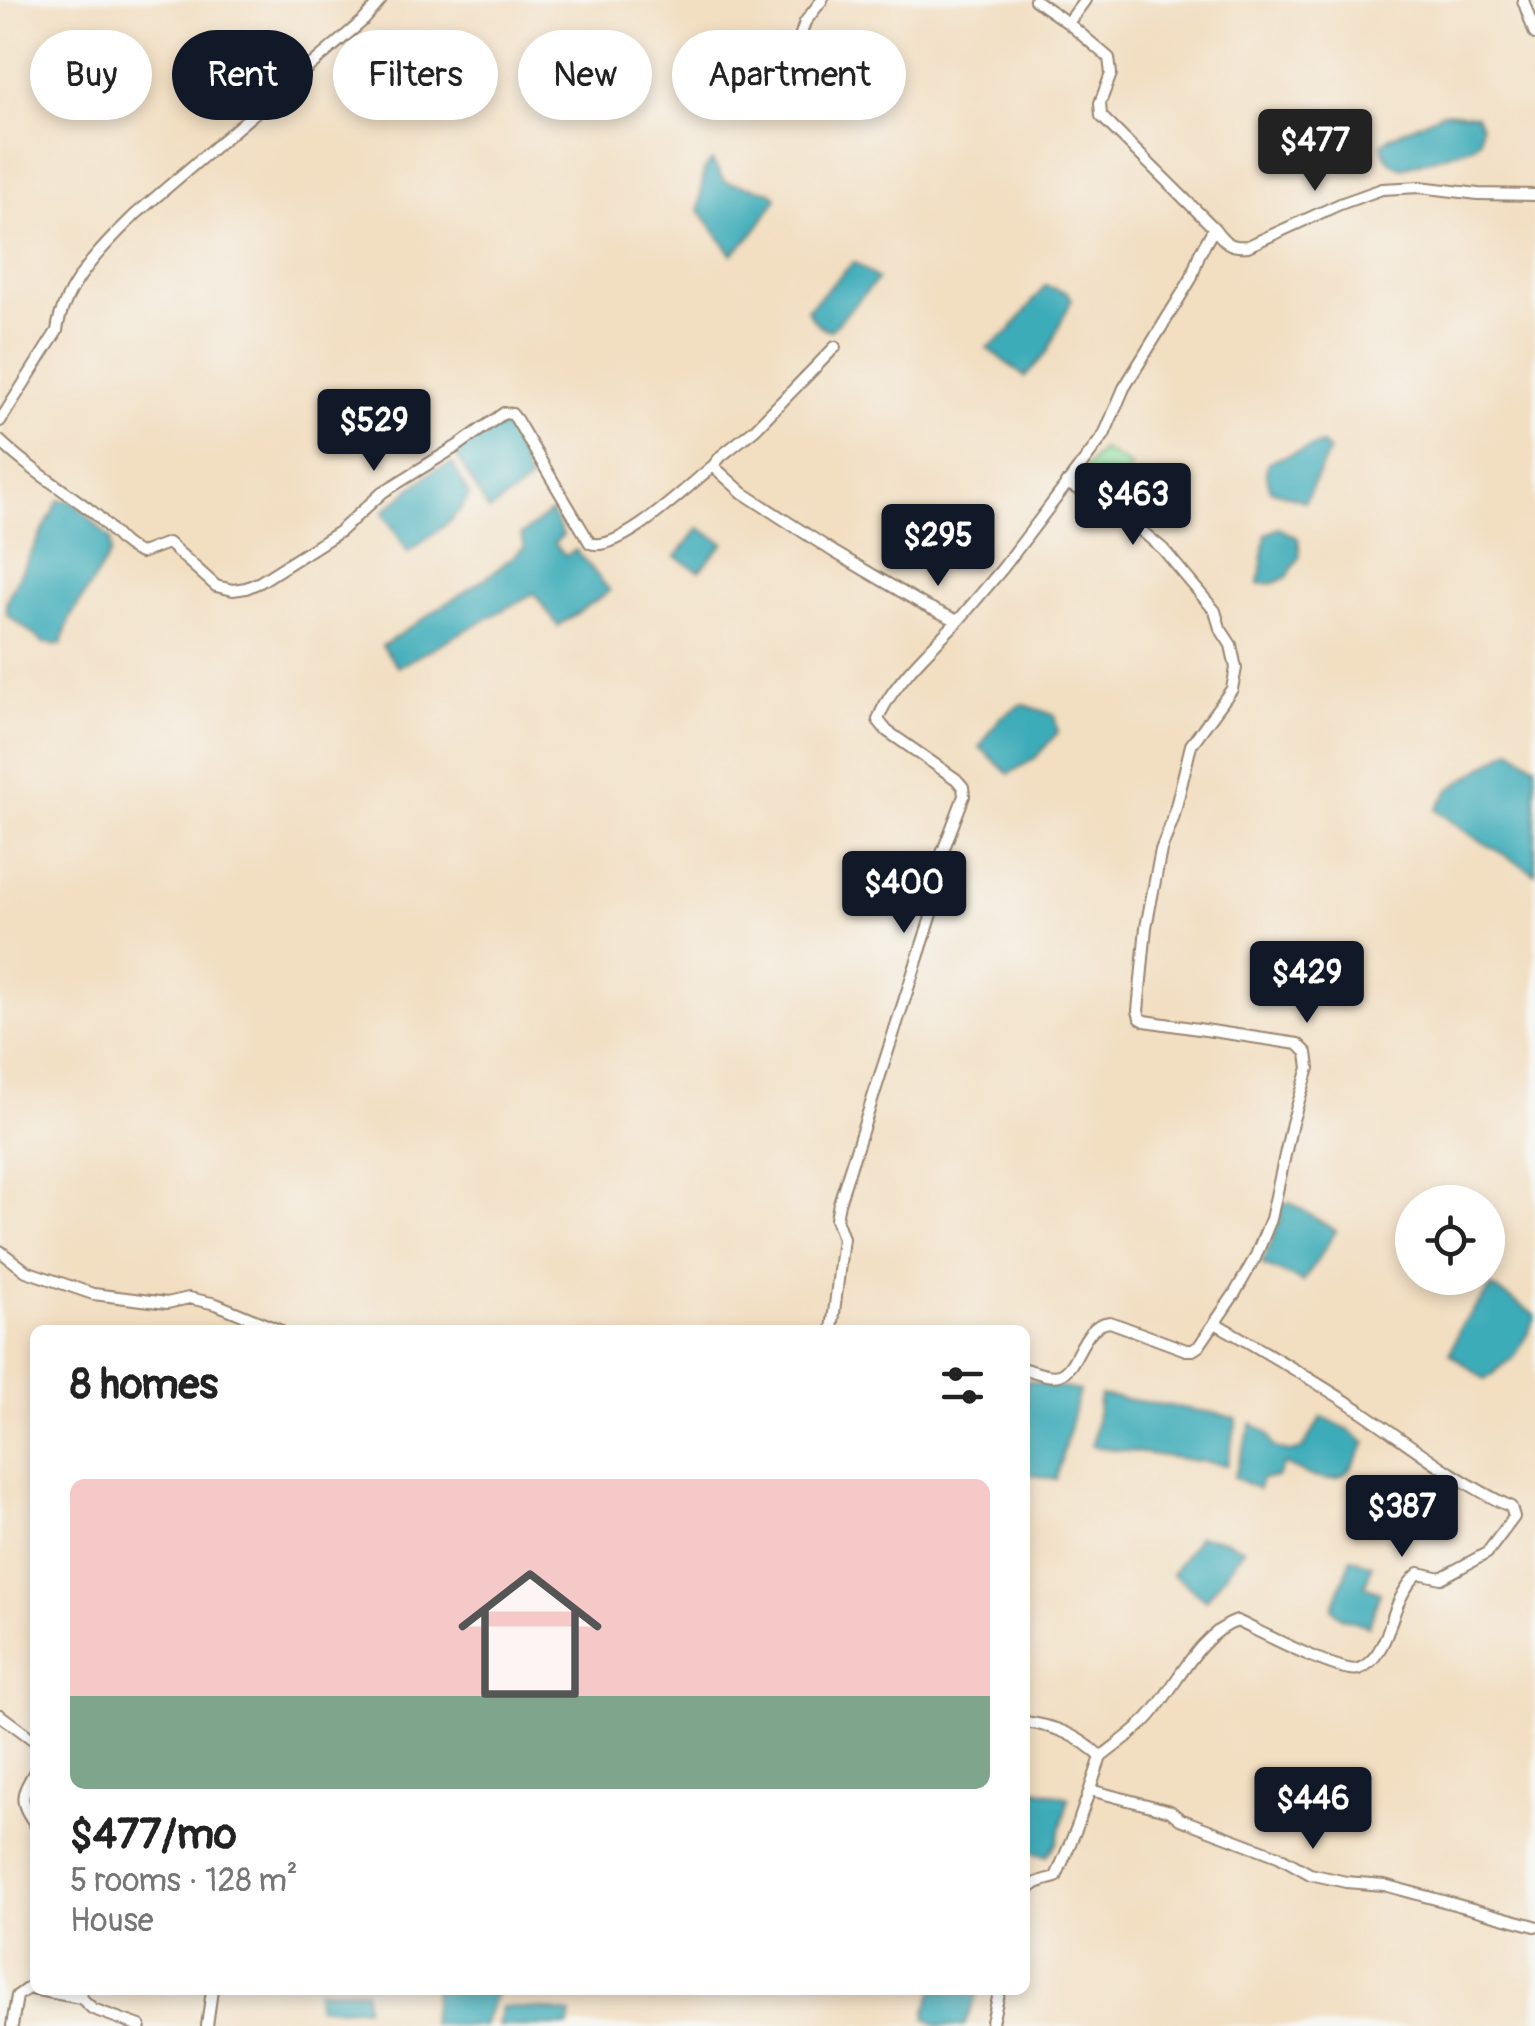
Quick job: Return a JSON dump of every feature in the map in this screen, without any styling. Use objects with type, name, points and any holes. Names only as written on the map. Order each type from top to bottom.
[{"type":"street","points":[[0,421],[57,331],[68,294],[110,238],[364,20],[381,0]]},
{"type":"street","points":[[802,30],[822,0]]},
{"type":"street","points":[[1035,0],[1109,58],[1111,74],[1100,104],[1101,116],[1224,242],[1236,247],[1248,246],[1382,189],[1420,186],[1535,196]]},
{"type":"street","points":[[1068,23],[1086,0]]},
{"type":"street","points":[[1522,0],[1535,34]]},
{"type":"street","points":[[833,1325],[843,1238],[836,1219],[839,1202],[932,914],[934,878],[964,796],[956,779],[887,731],[878,720],[882,708],[1003,568],[1104,435],[1124,388],[1191,279],[1214,228]]},
{"type":"street","points":[[0,442],[21,462],[98,516],[127,546],[141,552],[168,543],[206,578],[222,589],[233,590],[260,582],[339,532],[383,492],[504,413],[516,419],[590,543],[611,543],[660,511],[713,466],[836,347]]},
{"type":"street","points":[[713,466],[744,493],[806,535],[958,621]]},
{"type":"street","points":[[1030,1370],[1059,1374],[1100,1323],[1110,1322],[1193,1350],[1199,1346],[1255,1258],[1271,1218],[1309,1068],[1307,1053],[1298,1044],[1145,1022],[1140,1018],[1146,927],[1160,850],[1173,820],[1191,745],[1232,689],[1236,668],[1232,645],[1220,628],[1215,611],[1163,549],[1114,507],[1066,483]]},
{"type":"street","points":[[0,1251],[26,1271],[94,1294],[168,1303],[189,1298],[216,1304],[267,1325]]},
{"type":"street","points":[[1030,1886],[1056,1877],[1102,1757],[1148,1719],[1210,1636],[1237,1621],[1308,1655],[1358,1670],[1382,1646],[1394,1613],[1418,1573],[1442,1578],[1487,1553],[1514,1516],[1510,1507],[1480,1493],[1361,1412],[1215,1323]]},
{"type":"street","points":[[0,1714],[30,1737]]},
{"type":"street","points":[[1030,1723],[1048,1725],[1079,1738],[1102,1757]]},
{"type":"street","points":[[30,1780],[22,1795],[23,1807],[30,1817]]},
{"type":"street","points":[[1090,1790],[1170,1811],[1180,1820],[1278,1856],[1310,1874],[1384,1885],[1535,1926]]},
{"type":"street","points":[[12,2026],[17,1996],[30,1988]]},
{"type":"street","points":[[82,1995],[93,2009],[140,2026]]},
{"type":"street","points":[[207,2026],[211,1995]]},
{"type":"street","points":[[990,2026],[999,1995]]},
{"type":"green space","points":[[1102,450],[1131,466],[1117,497],[1078,476]]},
{"type":"water","points":[[1443,112],[1476,115],[1481,125],[1480,140],[1472,147],[1403,168],[1388,160],[1382,144],[1390,137]]},
{"type":"water","points":[[712,161],[724,181],[772,192],[777,198],[753,234],[732,254],[699,210],[704,170]]},
{"type":"water","points":[[854,262],[878,279],[831,330],[823,327],[807,310]]},
{"type":"water","points":[[1045,286],[1067,292],[1072,299],[1047,352],[1025,377],[987,348],[1010,331]]},
{"type":"water","points":[[504,420],[532,460],[523,467],[530,481],[489,511],[455,453]]},
{"type":"water","points":[[1322,444],[1329,451],[1305,501],[1270,490],[1268,462]]},
{"type":"water","points":[[453,464],[469,496],[450,520],[408,552],[383,512],[434,470]]},
{"type":"water","points":[[59,500],[73,501],[111,540],[110,554],[70,618],[61,645],[44,643],[7,614],[6,605]]},
{"type":"water","points":[[551,512],[563,535],[554,543],[565,556],[576,550],[610,591],[558,626],[534,593],[398,667],[382,646],[490,575],[525,547],[521,535]]},
{"type":"water","points":[[699,528],[724,543],[699,571],[676,557]]},
{"type":"water","points":[[1279,528],[1298,538],[1300,556],[1287,577],[1259,584],[1266,534]]},
{"type":"water","points":[[1022,704],[1054,715],[1058,732],[1035,758],[1009,774],[980,747],[1000,718]]},
{"type":"water","points":[[1511,749],[1535,765],[1535,873],[1436,810],[1449,790]]},
{"type":"water","points":[[1289,1202],[1336,1231],[1303,1282],[1262,1264],[1281,1218],[1276,1208]]},
{"type":"water","points":[[1486,1295],[1504,1295],[1535,1315],[1515,1356],[1485,1380],[1450,1353],[1461,1326]]},
{"type":"water","points":[[1030,1381],[1079,1391],[1056,1480],[1030,1474]]},
{"type":"water","points":[[1100,1395],[1237,1419],[1227,1465],[1092,1446]]},
{"type":"water","points":[[1322,1417],[1366,1443],[1340,1477],[1324,1479],[1284,1464],[1277,1477],[1261,1479],[1258,1489],[1234,1477],[1252,1423],[1268,1434],[1273,1447],[1288,1452],[1301,1450]]},
{"type":"water","points":[[1198,1536],[1225,1540],[1244,1549],[1206,1600],[1172,1574]]},
{"type":"water","points":[[1351,1558],[1372,1565],[1365,1586],[1380,1592],[1369,1626],[1342,1618],[1332,1609]]},
{"type":"water","points":[[1030,1787],[1069,1798],[1057,1842],[1047,1856],[1030,1852]]},
{"type":"water","points":[[318,1995],[365,1995],[366,2007],[317,2006]]},
{"type":"water","points":[[434,1995],[495,1995],[483,2026],[431,2024]]},
{"type":"water","points":[[932,1995],[977,1995],[964,2026],[938,2026],[926,2019]]},
{"type":"water","points":[[501,2007],[571,2014],[569,2026],[498,2026]]}]
